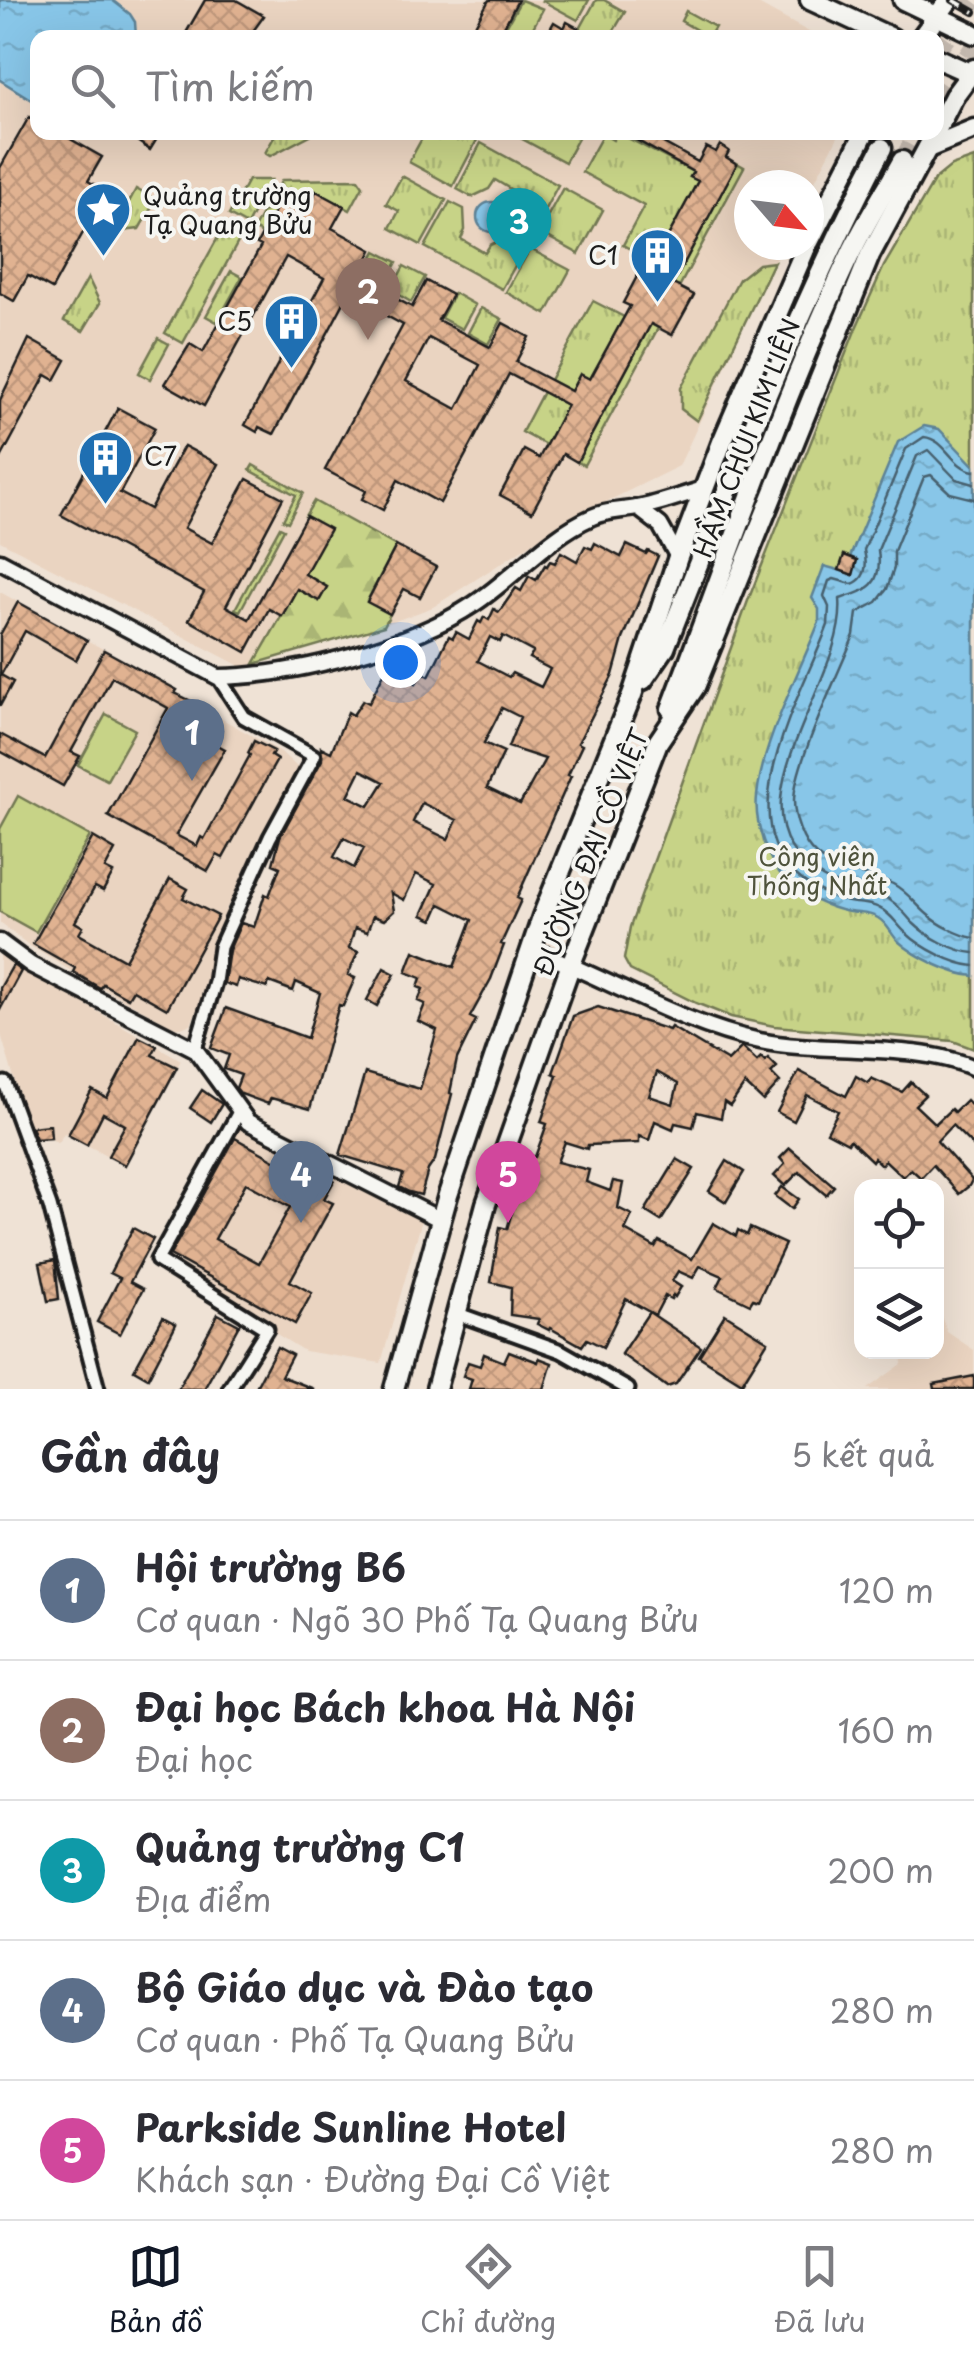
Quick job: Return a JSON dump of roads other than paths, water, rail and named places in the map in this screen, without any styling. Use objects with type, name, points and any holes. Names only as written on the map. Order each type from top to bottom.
[{"type":"main road","points":[[810,0],[873,30]]},
{"type":"main road","points":[[903,0],[943,8],[974,34]]},
{"type":"main road","points":[[926,30],[943,8]]},
{"type":"main road","points":[[834,13],[850,30]]},
{"type":"main road","points":[[944,61],[973,72]]},
{"type":"main road","name":"ĐƯỜNG ĐẠI CỒ VIỆT","points":[[944,116],[973,72]]},
{"type":"main road","points":[[944,135],[974,128]]},
{"type":"main road","name":"ĐƯỜNG ĐẠI CỒ VIỆT","points":[[824,212],[861,140]]},
{"type":"main road","name":"ĐƯỜNG ĐẠI CỒ VIỆT","points":[[436,1389],[486,1204],[571,964],[658,742],[695,687],[870,255],[931,140]]},
{"type":"main road","name":"HẦM CHUI KIM LIÊN","points":[[632,694],[665,648],[778,364],[834,239],[882,148]]},
{"type":"main road","name":"HẦM CHUI KIM LIÊN","points":[[658,742],[825,309],[852,250],[902,161]]},
{"type":"main road","name":"ĐƯỜNG ĐẠI CỒ VIỆT","points":[[394,1389],[441,1220],[532,948],[632,694],[704,490],[800,260]]},
{"type":"street","points":[[218,677],[256,676],[332,660],[424,629],[472,605],[579,524],[609,510],[638,508],[704,490]]},
{"type":"street","points":[[638,508],[660,526],[678,557]]},
{"type":"street","points":[[0,560],[218,677],[244,716],[314,756],[270,836],[220,947],[215,982],[195,1050]]},
{"type":"street","points":[[0,942],[31,965],[195,1050],[248,1122],[441,1220]]},
{"type":"street","points":[[532,948],[712,1028],[756,1040],[790,1047],[898,1052],[974,1068]]},
{"type":"street","points":[[6,1083],[50,1206],[98,1389]]},
{"type":"street","points":[[229,1389],[267,1330],[157,1260],[239,1112]]},
{"type":"street","points":[[458,1314],[561,1350],[628,1389]]},
{"type":"water","points":[[0,0],[112,0],[135,22],[136,30],[30,30],[30,99],[0,80]]},
{"type":"water","points":[[492,202],[503,206],[507,217],[503,228],[492,232],[481,228],[477,217],[481,206]]},
{"type":"water","points":[[924,426],[939,429],[974,466],[974,976],[944,968],[914,953],[874,916],[833,908],[800,892],[773,864],[758,818],[757,796],[766,754],[819,622],[819,609],[812,598],[824,566],[853,574],[857,560],[850,557],[898,442]]},
{"type":"tunnel","points":[[944,41],[974,1]]},
{"type":"tunnel","points":[[944,89],[974,46]]},
{"type":"tunnel","points":[[902,161],[914,140]]},
{"type":"railway","points":[[953,0],[974,12]]},
{"type":"place","name":"Quảng trường Tạ Quang Bửu","points":[[104,259]]},
{"type":"place","name":"Quảng trường C1","points":[[519,270]]},
{"type":"place","name":"C1","points":[[657,305]]},
{"type":"place","name":"Đại học Bách khoa Hà Nội","points":[[368,340]]},
{"type":"place","name":"C5","points":[[291,371]]},
{"type":"place","name":"C7","points":[[105,506]]},
{"type":"place","name":"Hội trường B6","points":[[192,781]]},
{"type":"place","name":"Bộ Giáo dục và Đào tạo","points":[[301,1223]]},
{"type":"place","name":"Parkside Sunline Hotel","points":[[508,1223]]},
{"type":"park label","name":"Công viên Thống Nhất","points":[[817,872]]}]
